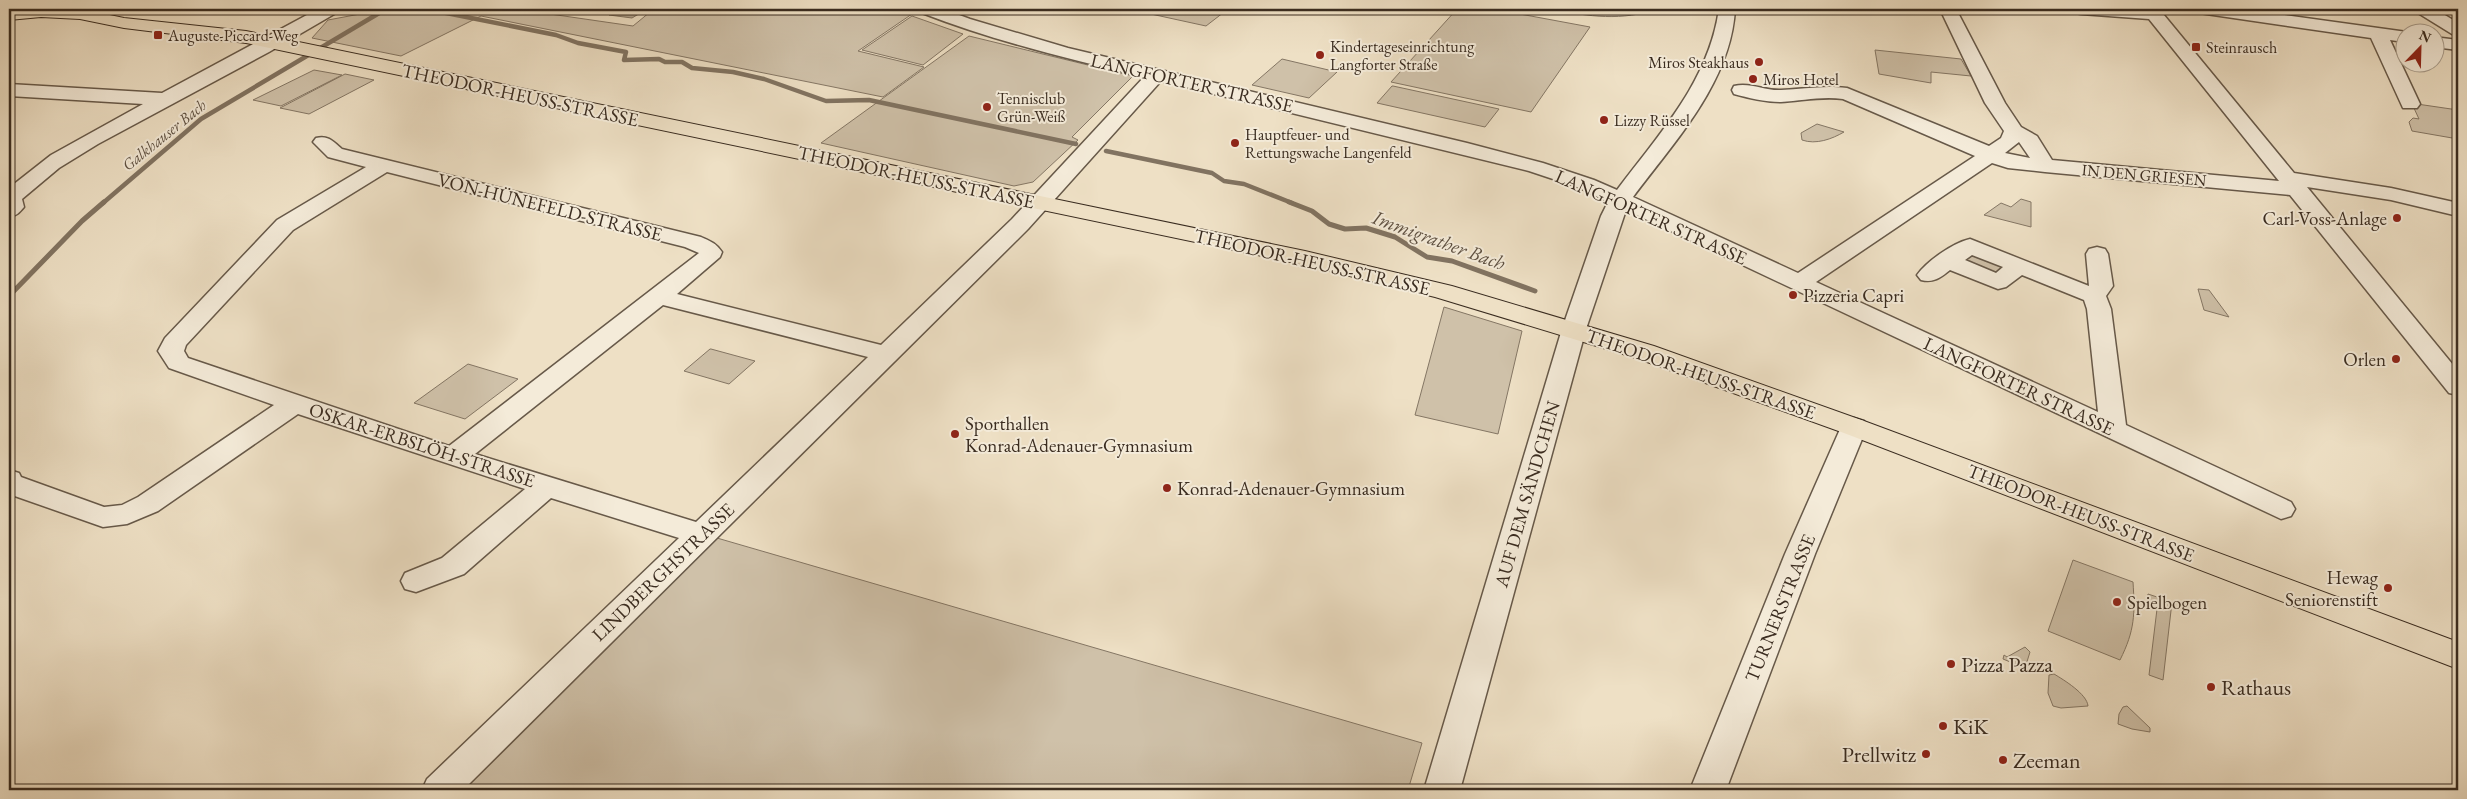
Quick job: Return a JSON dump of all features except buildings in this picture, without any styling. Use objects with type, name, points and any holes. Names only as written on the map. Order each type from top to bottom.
[{"type":"main road","name":"THEODOR-HEUSS-STRASSE","points":[[9,15],[58,12],[124,23],[274,42],[1314,260],[1443,291],[1574,329],[1854,427],[2458,656]]},
{"type":"main road","name":"THEODOR-HEUSS-STRASSE","points":[[9,20],[41,18],[124,23]]},
{"type":"street","points":[[9,211],[13,207],[11,197],[58,160],[163,100],[218,73],[274,42],[330,9]]},
{"type":"street","name":"LANGFORTER STRASSE","points":[[928,9],[964,24],[1012,38],[1536,167],[1587,184],[2281,509]]},
{"type":"street","name":"AUF DEM SÄNDCHEN","points":[[1442,790],[1574,329],[1612,216],[1620,200],[1686,111],[1716,60],[1724,35],[1727,9]]},
{"type":"street","points":[[1948,9],[1995,103],[2014,131],[2030,140],[2045,166]]},
{"type":"street","points":[[2081,9],[2152,11],[2294,183],[2458,387]]},
{"type":"street","points":[[2206,9],[2394,36]]},
{"type":"street","points":[[2424,9],[2458,30]]},
{"type":"street","points":[[2378,34],[2410,104]]},
{"type":"street","points":[[2444,43],[2458,45]]},
{"type":"street","name":"LINDBERGHSTRASSE","points":[[440,790],[1040,203],[1157,74]]},
{"type":"street","points":[[9,90],[163,100]]},
{"type":"street","name":"IN DEN GRIESEN","points":[[1740,90],[1779,96],[1825,91],[1847,94],[2008,162],[2294,183],[2391,194],[2458,209]]},
{"type":"street","points":[[1799,283],[1990,155],[2009,141],[2014,131]]},
{"type":"street","name":"VON-HÜNEFELD-STRASSE","points":[[323,142],[335,153],[706,247],[711,252],[709,257],[660,297],[453,457]]},
{"type":"street","name":"OSKAR-ERBSLÖH-STRASSE","points":[[384,165],[285,225],[174,343],[171,351],[178,363],[453,457],[702,535]]},
{"type":"street","points":[[1929,275],[1970,246],[2094,296],[2099,308],[2113,430]]},
{"type":"street","points":[[2094,296],[2101,286],[2097,254]]},
{"type":"street","points":[[660,297],[886,354]]},
{"type":"street","name":"OSKAR-ERBSLÖH-STRASSE","points":[[9,480],[10,484],[102,517],[127,514],[148,504],[296,403]]},
{"type":"street","name":"TURNERSTRASSE","points":[[1708,790],[1800,554],[1854,427]]},
{"type":"street","name":"OSKAR-ERBSLÖH-STRASSE","points":[[416,581],[452,566],[548,486]]},
{"type":"shaded area","points":[[371,9],[558,9],[550,14],[633,26],[650,12],[669,9],[901,9],[912,14],[858,51],[924,67],[883,97],[481,16],[401,56],[312,38],[328,20],[360,14]]},
{"type":"shaded area","points":[[619,9],[647,9],[632,18],[609,15]]},
{"type":"shaded area","points":[[1128,9],[1228,9],[1206,26]]},
{"type":"shaded area","points":[[1457,9],[1493,9],[1590,27],[1531,112],[1391,82]]},
{"type":"shaded area","points":[[1554,9],[1657,9],[1631,15],[1593,16]]},
{"type":"shaded area","points":[[912,16],[963,34],[923,65],[862,50]]},
{"type":"shaded area","name":"Tennisclub Grün-Weiß","points":[[969,36],[1133,76],[1072,137],[1078,140],[1033,182],[1014,186],[821,143]]},
{"type":"shaded area","points":[[1875,50],[1961,59],[1971,76],[1931,72],[1931,83],[1879,74]]},
{"type":"shaded area","points":[[1282,59],[1337,72],[1309,98],[1252,85]]},
{"type":"shaded area","points":[[314,70],[342,75],[281,106],[253,100]]},
{"type":"shaded area","points":[[345,74],[374,80],[309,114],[280,108]]},
{"type":"shaded area","points":[[1392,86],[1499,109],[1485,127],[1377,103]]},
{"type":"shaded area","points":[[2417,104],[2458,110],[2458,139],[2412,131],[2409,122],[2413,118],[2419,119],[2413,106]]},
{"type":"shaded area","points":[[1817,124],[1844,132],[1824,140],[1813,142],[1802,140],[1801,133]]},
{"type":"shaded area","points":[[2021,199],[2031,202],[2031,227],[1984,215],[2001,203],[2011,207]]},
{"type":"shaded area","points":[[1970,254],[2000,261],[2004,268],[1994,273],[1964,261]]},
{"type":"shaded area","points":[[2198,289],[2209,290],[2229,317],[2204,310]]},
{"type":"shaded area","points":[[1444,307],[1522,331],[1498,434],[1415,415]]},
{"type":"shaded area","points":[[710,349],[755,361],[729,384],[684,371]]},
{"type":"shaded area","points":[[468,364],[518,379],[465,419],[414,403]]},
{"type":"shaded area","points":[[717,538],[1422,743],[1408,790],[463,790]]},
{"type":"shaded area","points":[[2073,560],[2133,582],[2133,622],[2129,640],[2120,660],[2048,631]]},
{"type":"shaded area","points":[[2148,594],[2172,602],[2163,680],[2149,675],[2157,609],[2146,606]]},
{"type":"shaded area","points":[[2025,647],[2030,652],[2025,668],[2003,659],[2004,655],[2007,657]]},
{"type":"shaded area","points":[[2054,674],[2079,692],[2087,701],[2088,706],[2061,708],[2053,706],[2048,693],[2049,675]]},
{"type":"shaded area","points":[[2127,706],[2150,728],[2150,732],[2118,724],[2119,714],[2123,707]]},
{"type":"waterway","name":"Galkhauser Bach","points":[[103,203],[201,119],[386,9]]},
{"type":"waterway","name":"Immigrather Bach","points":[[426,9],[556,35],[578,43],[626,52],[624,60],[659,59],[665,62],[682,62],[692,68],[733,72],[764,79],[826,101],[869,100],[1076,144]]},
{"type":"waterway","name":"Immigrather Bach","points":[[1106,151],[1212,173],[1224,181],[1244,184],[1292,203]]},
{"type":"waterway","name":"Galkhauser Bach","points":[[9,296],[82,221],[104,202]]},
{"type":"waterway","name":"Immigrather Bach","points":[[1289,202],[1312,211],[1329,224],[1345,229],[1366,228],[1395,237],[1427,257],[1452,261],[1535,291]]},
{"type":"place","name":"Auguste-Piccard-Weg","points":[[158,35]]},
{"type":"place","name":"Steinrausch","points":[[2196,47]]},
{"type":"place","name":"Kindertageseinrichtung Langforter Straße","points":[[1320,55]]},
{"type":"place","name":"Miros Steakhaus","points":[[1759,62]]},
{"type":"place","name":"Miros Hotel","points":[[1753,79]]},
{"type":"place","name":"Tennisclub Grün-Weiß","points":[[987,107]]},
{"type":"place","name":"Lizzy Rüssel","points":[[1604,120]]},
{"type":"place","name":"Hauptfeuer- und Rettungswache Langenfeld","points":[[1235,143]]},
{"type":"place","name":"Carl-Voss-Anlage","points":[[2397,218]]},
{"type":"place","name":"Pizzeria Capri","points":[[1793,295]]},
{"type":"place","name":"Orlen","points":[[2396,359]]},
{"type":"place","name":"Sporthallen Konrad-Adenauer-Gymnasium","points":[[955,434]]},
{"type":"place","name":"Konrad-Adenauer-Gymnasium","points":[[1167,488]]},
{"type":"place","name":"Hewag Seniorenstift","points":[[2388,588]]},
{"type":"place","name":"Spielbogen","points":[[2117,602]]},
{"type":"place","name":"Pizza Pazza","points":[[1951,664]]},
{"type":"place","name":"Rathaus","points":[[2211,687]]},
{"type":"place","name":"KiK","points":[[1943,726]]},
{"type":"place","name":"Prellwitz","points":[[1926,754]]},
{"type":"place","name":"Zeeman","points":[[2003,760]]}]
